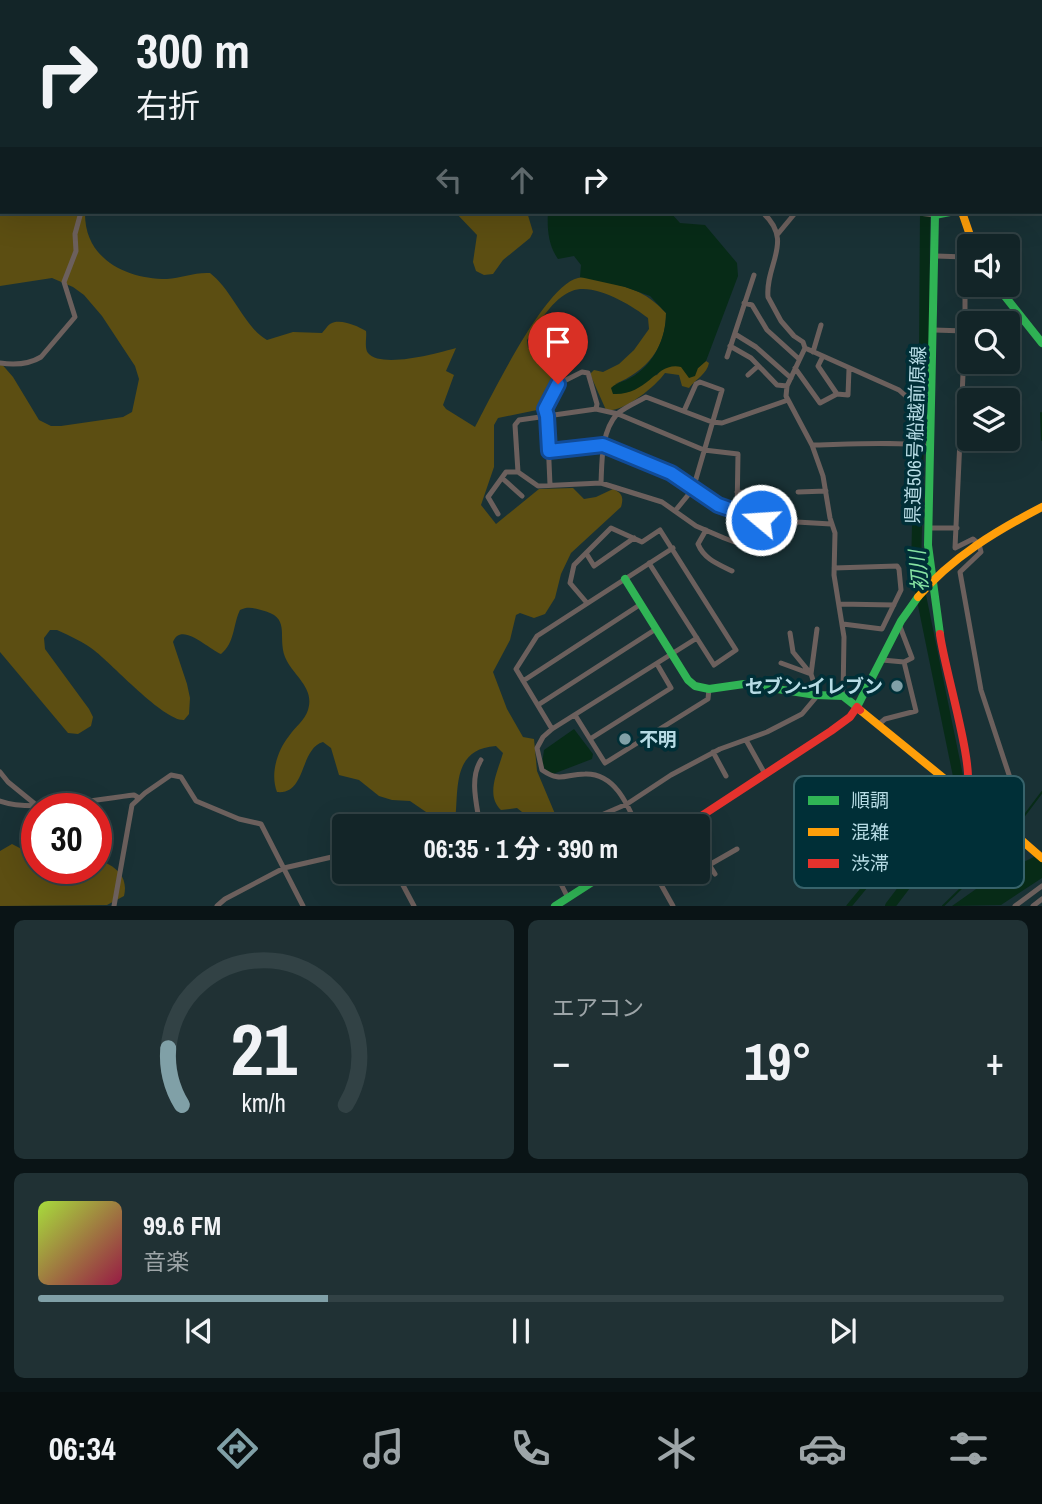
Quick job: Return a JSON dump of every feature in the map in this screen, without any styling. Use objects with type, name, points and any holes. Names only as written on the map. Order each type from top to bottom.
[{"type":"main road","points":[[935,215],[940,214]]},
{"type":"main road","points":[[963,214],[970,234]]},
{"type":"main road","name":"県道506号船越前原線","points":[[935,215],[928,545],[931,584],[941,642],[968,776]]},
{"type":"main road","points":[[1005,297],[1042,344]]},
{"type":"main road","points":[[704,814],[837,727],[857,708],[900,623],[931,584],[979,544],[1041,508]]},
{"type":"main road","points":[[625,579],[688,680],[695,686],[709,689],[744,684],[843,696],[941,776]]},
{"type":"main road","points":[[1024,843],[1042,858]]},
{"type":"main road","points":[[555,905],[590,884]]},
{"type":"street","points":[[0,363],[18,365],[41,357],[75,317],[65,282],[74,258],[75,234],[80,214]]},
{"type":"street","points":[[764,214],[778,235],[779,248],[768,297],[781,321],[803,342],[804,348],[787,386],[788,400],[812,445],[835,533],[834,568],[842,624],[843,696]]},
{"type":"street","points":[[778,235],[794,214]]},
{"type":"street","points":[[924,214],[935,215]]},
{"type":"street","points":[[936,256],[965,257],[965,311]]},
{"type":"street","points":[[727,357],[754,275]]},
{"type":"street","points":[[744,303],[752,305],[767,330],[799,359]]},
{"type":"street","points":[[813,352],[821,325]]},
{"type":"street","points":[[934,330],[957,331]]},
{"type":"street","points":[[734,334],[756,347],[791,378]]},
{"type":"street","points":[[730,346],[751,358],[777,386],[787,386]]},
{"type":"street","points":[[804,348],[899,390],[908,398],[910,444],[907,502]]},
{"type":"street","points":[[823,356],[818,366],[837,394]]},
{"type":"street","points":[[748,375],[758,366]]},
{"type":"street","points":[[795,368],[820,403],[837,394],[848,395],[849,369]]},
{"type":"street","points":[[550,485],[545,406],[553,390],[564,380],[582,372],[588,373],[596,409]]},
{"type":"street","points":[[963,374],[955,548],[973,539],[982,552],[960,572],[981,690],[1009,776]]},
{"type":"street","points":[[675,511],[693,489],[722,390],[700,382],[696,384],[684,411]]},
{"type":"street","points":[[601,483],[603,445],[618,414],[648,397],[712,422],[726,422],[788,400]]},
{"type":"street","points":[[518,472],[515,425],[519,420],[596,409],[618,414],[704,450],[738,454],[737,513]]},
{"type":"street","points":[[549,451],[603,445],[671,473],[718,505],[737,513],[773,522],[831,524]]},
{"type":"street","points":[[812,445],[928,446]]},
{"type":"street","points":[[498,514],[488,496],[506,472],[518,472],[535,485],[601,483],[662,502],[706,530],[748,547],[769,549],[773,522],[772,495],[737,492]]},
{"type":"street","points":[[502,478],[522,496]]},
{"type":"street","points":[[798,492],[826,491]]},
{"type":"street","points":[[587,603],[570,583],[574,565],[611,528],[642,542],[660,530],[736,650],[714,665],[649,563]]},
{"type":"street","points":[[928,528],[957,528]]},
{"type":"street","points":[[706,530],[698,544],[701,552],[713,562],[732,571]]},
{"type":"street","points":[[586,553],[594,566],[634,538]]},
{"type":"street","points":[[552,729],[516,669],[537,636],[673,548]]},
{"type":"street","points":[[834,568],[897,566],[901,590],[882,629],[842,624]]},
{"type":"street","points":[[523,681],[640,604]]},
{"type":"street","points":[[839,604],[894,605]]},
{"type":"street","points":[[882,660],[904,662],[912,658],[900,623]]},
{"type":"street","points":[[537,705],[656,629]]},
{"type":"street","points":[[811,674],[817,629]]},
{"type":"street","points":[[604,814],[627,804],[713,752],[802,714],[818,695],[811,674],[793,652],[790,633]]},
{"type":"street","points":[[632,814],[614,785],[601,776],[584,774],[562,778],[551,776],[542,770],[537,748],[543,737],[552,729],[697,638]]},
{"type":"street","points":[[878,725],[885,719],[916,711],[904,662]]},
{"type":"street","points":[[781,663],[811,674]]},
{"type":"street","points":[[590,740],[671,688],[657,664]]},
{"type":"street","points":[[575,715],[604,763],[708,699],[709,689]]},
{"type":"street","points":[[746,740],[765,774]]},
{"type":"street","points":[[713,752],[726,776]]},
{"type":"street","points":[[478,814],[475,788],[476,770],[481,760]]},
{"type":"street","points":[[0,772],[22,793]]},
{"type":"street","points":[[114,905],[130,813],[139,798],[171,775],[181,777],[196,801],[239,819],[261,824],[303,905]]},
{"type":"street","points":[[112,798],[134,795],[139,798]]},
{"type":"street","points":[[0,801],[21,805]]},
{"type":"street","points":[[710,864],[737,849]]},
{"type":"street","points":[[218,905],[284,868],[332,857]]},
{"type":"street","points":[[710,866],[715,874]]},
{"type":"street","points":[[403,884],[414,905]]},
{"type":"street","points":[[561,884],[568,898]]},
{"type":"street","points":[[661,884],[673,905]]},
{"type":"street","points":[[1016,905],[1042,887]]},
{"type":"street","points":[[1033,905],[1042,899]]},
{"type":"shaded area","points":[[0,214],[85,214],[92,242],[110,263],[137,275],[152,278],[167,279],[210,273],[226,289],[252,327],[267,340],[293,332],[322,333],[330,324],[343,322],[366,331],[367,351],[375,358],[397,360],[456,348],[446,371],[454,375],[443,405],[475,427],[520,343],[550,300],[565,285],[578,278],[592,278],[643,294],[666,313],[663,337],[652,357],[636,372],[615,384],[657,375],[671,364],[698,368],[706,361],[709,363],[704,373],[689,388],[682,386],[679,375],[665,373],[630,403],[606,410],[590,374],[594,370],[603,372],[619,364],[634,350],[649,329],[648,318],[622,301],[601,292],[581,289],[558,299],[527,340],[528,348],[549,351],[564,357],[568,360],[567,369],[543,394],[537,410],[498,418],[494,425],[494,467],[481,505],[496,524],[539,489],[573,488],[584,499],[613,489],[622,498],[621,507],[571,553],[561,574],[555,598],[545,614],[534,618],[520,613],[516,615],[510,640],[493,672],[507,709],[523,737],[534,739],[537,771],[555,814],[524,814],[517,808],[501,810],[496,804],[493,790],[503,753],[496,746],[481,749],[464,763],[458,785],[456,814],[429,814],[410,801],[379,796],[359,780],[339,775],[331,748],[323,742],[315,746],[310,753],[293,786],[287,791],[277,792],[274,778],[278,756],[291,733],[305,717],[309,702],[306,688],[285,657],[280,622],[271,613],[261,610],[240,610],[231,639],[221,654],[188,635],[177,636],[173,642],[190,698],[189,714],[184,720],[164,712],[91,648],[57,630],[50,630],[44,638],[45,649],[93,717],[91,726],[78,734],[68,733],[0,652],[0,362],[13,377],[39,420],[51,426],[123,417],[132,412],[139,379],[135,366],[102,316],[84,295],[52,278],[0,286]]},
{"type":"shaded area","points":[[457,214],[528,214],[533,232],[530,238],[503,260],[493,274],[484,275],[476,271],[473,262],[477,235]]},
{"type":"shaded area","points":[[548,214],[672,214],[680,223],[705,225],[737,263],[738,276],[706,361],[698,368],[695,376],[689,378],[681,367],[672,367],[658,373],[635,390],[613,394],[611,388],[638,372],[652,358],[664,332],[666,313],[650,296],[625,287],[580,277],[581,265],[574,256],[558,259],[552,248]]},
{"type":"shaded area","points":[[574,729],[593,754],[592,759],[553,774],[546,771],[542,764],[544,750]]},
{"type":"shaded area","points":[[12,844],[21,849],[21,884],[112,884],[112,867],[122,877],[124,896],[107,905],[0,906],[0,851]]},
{"type":"shaded area","points":[[1042,853],[1042,878],[1001,905],[952,906],[977,888],[1024,888],[1024,862]]},
{"type":"waterway","name":"初川","points":[[925,214],[924,354],[920,384],[916,571],[958,776]]},
{"type":"waterway","points":[[1041,413],[1042,440]]},
{"type":"waterway","points":[[1024,816],[1042,792]]},
{"type":"waterway","points":[[849,906],[864,888]]},
{"type":"waterway","name":"初川","points":[[890,906],[904,888]]},
{"type":"waterway","points":[[943,906],[961,888]]},
{"type":"traffic: fast","points":[[940,214],[935,215],[928,545],[940,634]]},
{"type":"traffic: fast","points":[[1006,297],[1042,343]]},
{"type":"traffic: fast","points":[[625,579],[688,680],[695,686],[709,689],[744,684],[816,695],[843,696],[857,707],[901,621],[918,597]]},
{"type":"traffic: fast","points":[[555,906],[589,884]]},
{"type":"traffic: slow","points":[[963,214],[970,234]]},
{"type":"traffic: slow","points":[[918,597],[960,557],[1042,507]]},
{"type":"traffic: slow","points":[[860,710],[941,776]]},
{"type":"traffic: slow","points":[[1024,842],[1042,858]]},
{"type":"traffic: jam","points":[[940,634],[968,776]]},
{"type":"traffic: jam","points":[[704,814],[831,731],[850,717],[857,707],[860,710]]},
{"type":"place","name":"セブン-イレブン","points":[[897,686]]},
{"type":"place","name":"不明","points":[[625,739]]},
{"type":"route","points":[[558,384],[545,406],[549,451],[603,445],[671,473],[726,509],[761,520]]}]
